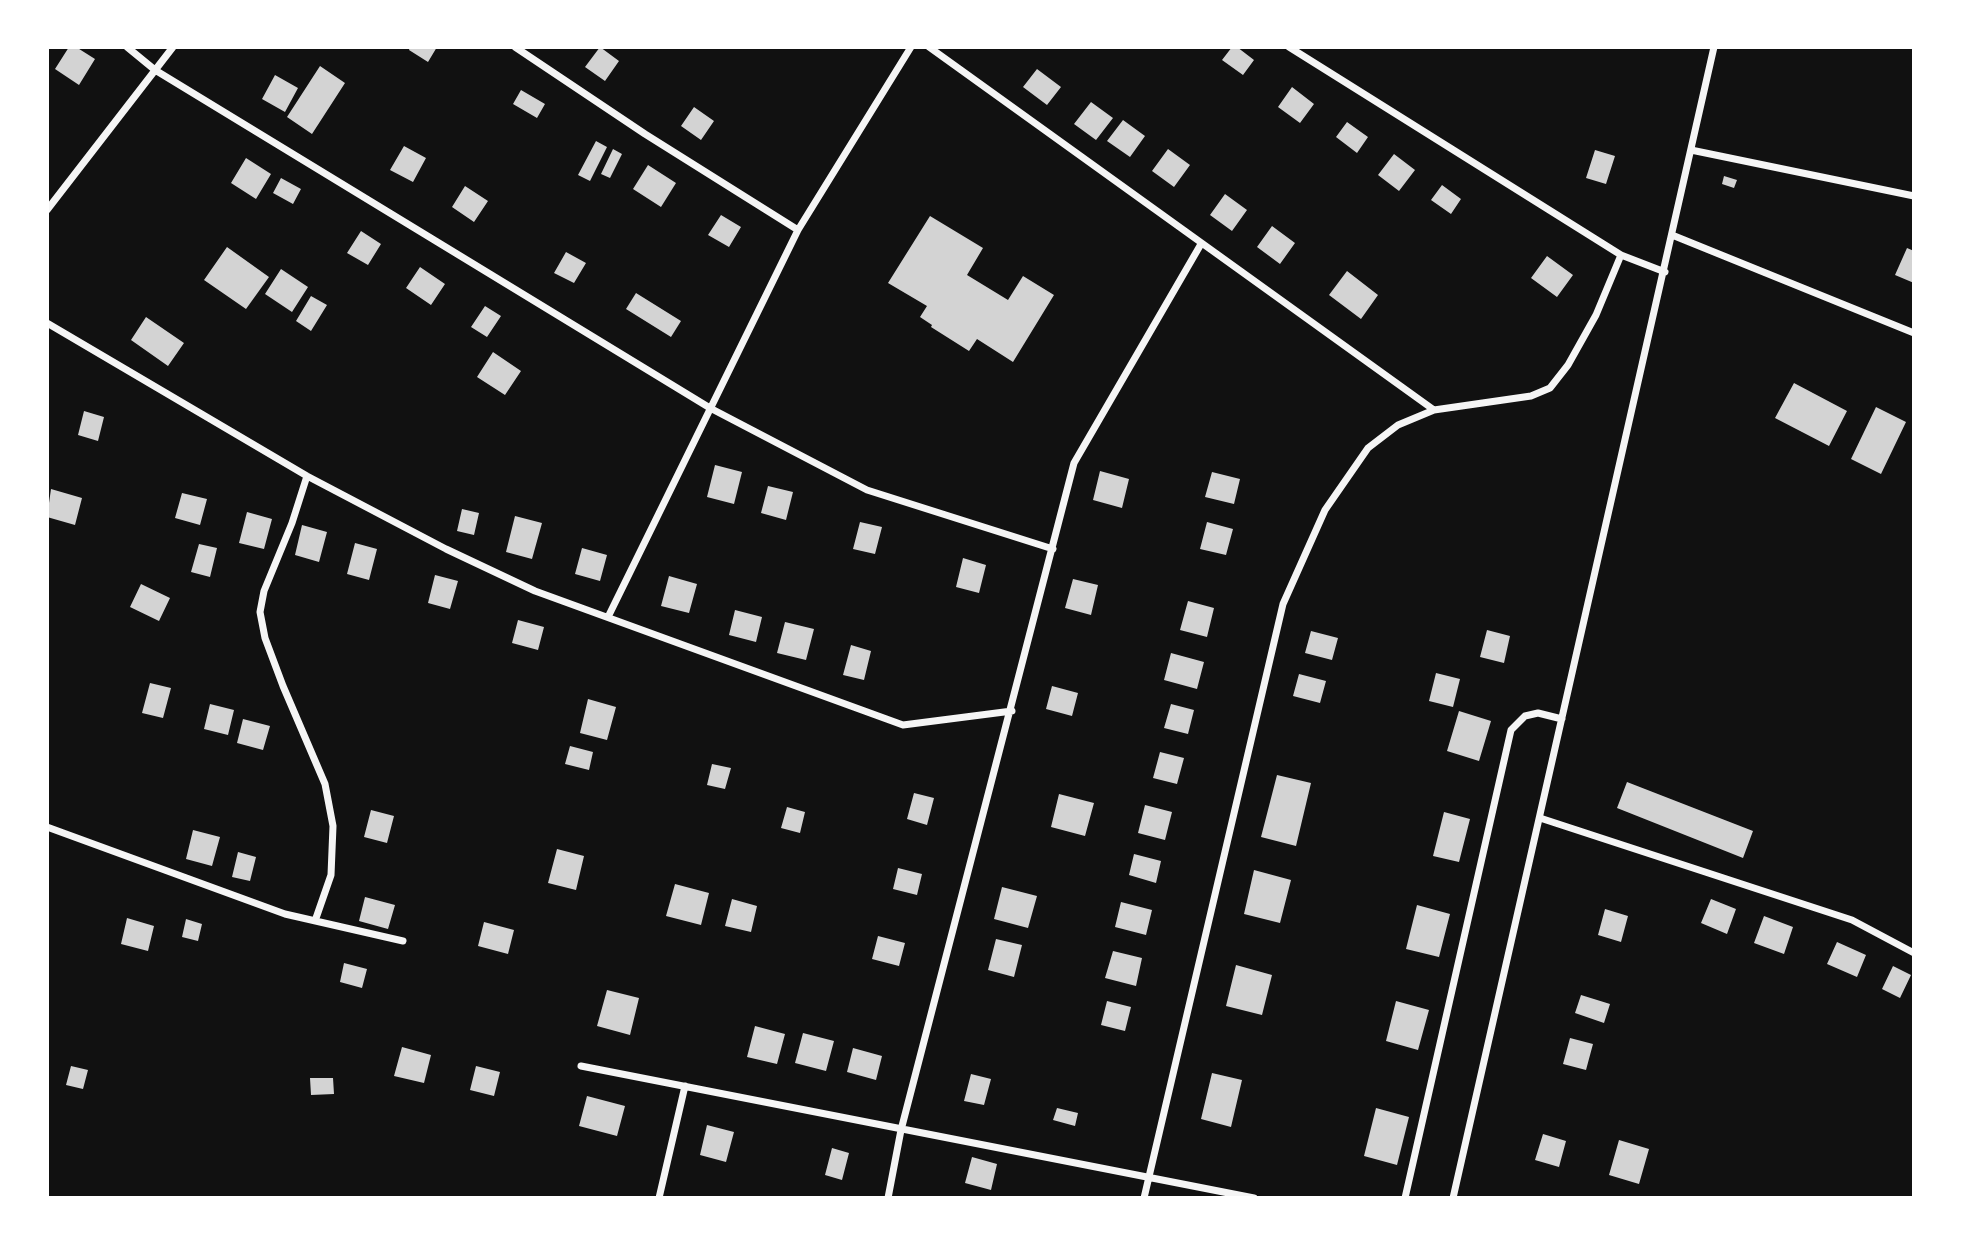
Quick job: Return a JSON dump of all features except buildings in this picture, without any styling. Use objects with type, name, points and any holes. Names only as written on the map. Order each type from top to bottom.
[{"type":"street","points":[[127,47],[155,70],[710,408],[867,490],[1053,549]]},
{"type":"street","points":[[47,210],[173,47]]},
{"type":"street","points":[[515,47],[645,134],[798,230]]},
{"type":"street","points":[[609,615],[798,230],[911,47]]},
{"type":"street","points":[[929,47],[1434,410]]},
{"type":"street","points":[[1289,47],[1621,255],[1665,272]]},
{"type":"street","points":[[1453,1198],[1714,47]]},
{"type":"street","points":[[1691,150],[1914,197]]},
{"type":"street","points":[[1672,235],[1914,333]]},
{"type":"street","points":[[888,1198],[901,1130],[1013,711],[1074,463],[1201,244]]},
{"type":"street","points":[[1144,1198],[1283,604],[1325,510],[1368,448],[1398,425],[1434,410],[1531,396],[1550,388],[1569,365],[1596,315],[1621,255]]},
{"type":"street","points":[[47,323],[307,476],[446,549],[524,586],[903,725],[1013,711]]},
{"type":"street","points":[[307,476],[292,523],[264,591],[260,612],[265,638],[283,686],[325,784],[333,826],[331,875],[315,921]]},
{"type":"street","points":[[1405,1198],[1511,730],[1525,716],[1538,713],[1562,719]]},
{"type":"street","points":[[1539,818],[1852,920],[1914,953]]},
{"type":"street","points":[[47,827],[285,914],[403,941]]},
{"type":"street","points":[[580,1066],[1254,1198]]},
{"type":"street","points":[[659,1198],[685,1086]]}]
